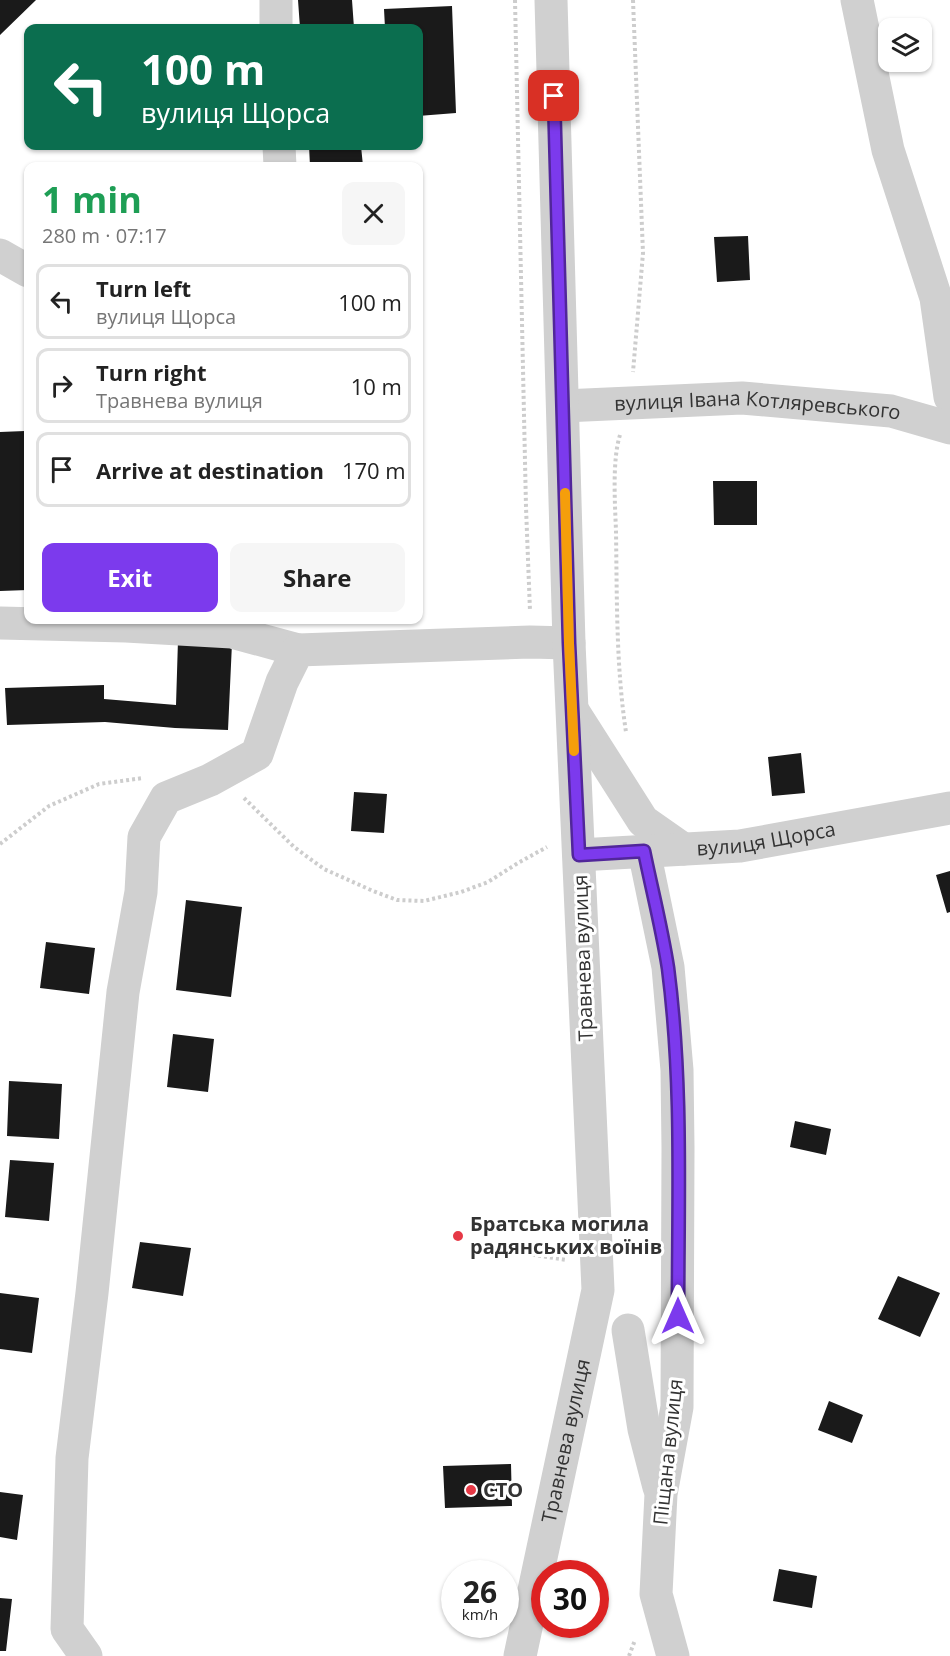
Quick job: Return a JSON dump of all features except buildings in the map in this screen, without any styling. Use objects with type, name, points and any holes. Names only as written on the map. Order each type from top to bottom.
[{"type":"street","points":[[276,0],[276,24]]},
{"type":"street","name":"Травнева вулиця","points":[[520,1656],[597,1290],[569,643],[551,0]]},
{"type":"street","points":[[857,0],[888,150],[936,298],[950,397]]},
{"type":"street","points":[[0,255],[24,269]]},
{"type":"street","name":"вулиця Івана Котляревського","points":[[563,406],[742,398],[891,411],[950,429]]},
{"type":"street","points":[[0,623],[24,623]]},
{"type":"street","points":[[139,624],[232,632],[298,650],[530,642],[569,643]]},
{"type":"street","points":[[86,1656],[67,1629],[72,1458],[92,1293],[123,992],[141,892],[144,837],[166,798],[200,784],[257,754],[282,682],[298,650]]},
{"type":"street","points":[[572,709],[643,820],[684,849]]},
{"type":"street","name":"вулиця Щорса","points":[[578,840],[644,851],[740,846],[950,808]]},
{"type":"street","name":"Піщана вулиця","points":[[644,851],[668,967],[677,1070],[677,1407],[661,1494],[656,1594],[673,1656]]},
{"type":"street","points":[[597,1290],[628,1330],[644,1429],[661,1494]]},
{"type":"street","points":[[628,1330],[678,1338]]},
{"type":"path","points":[[515,0],[530,642]]},
{"type":"path","points":[[627,739],[620,672],[615,503],[616,446],[630,404],[643,253],[633,0]]},
{"type":"path","points":[[0,844],[49,806],[99,784],[146,777],[232,787],[294,847],[324,869],[398,900],[424,902],[461,892],[488,882],[541,851],[578,840]]},
{"type":"path","points":[[473,1245],[575,1262]]},
{"type":"slow traffic","points":[[565,493],[574,751]]},
{"type":"place","name":"Братська могила радянських воїнів","points":[[458,1236]]},
{"type":"place","name":"СТО","points":[[471,1490]]},
{"type":"route","points":[[554,96],[569,643],[579,855],[644,851],[668,967],[677,1070],[678,1316]]}]
